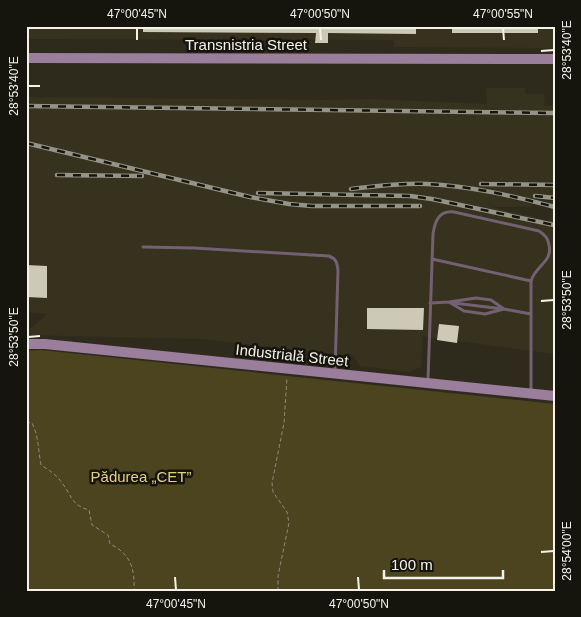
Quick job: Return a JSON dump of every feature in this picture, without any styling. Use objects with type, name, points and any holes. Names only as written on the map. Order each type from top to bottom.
[{"type":"street","name":"Transnistria Street","points":[[26,58],[555,60]]},
{"type":"street","name":"Industrială Street","points":[[26,344],[46,344],[555,396]]},
{"type":"lane","points":[[427,384],[433,234],[436,222],[442,214],[454,212],[542,233],[548,240],[550,252],[547,260],[535,273],[531,281],[531,393]]},
{"type":"lane","points":[[143,247],[212,248],[329,256],[334,258],[337,261],[338,270],[335,374]]},
{"type":"lane","points":[[432,258],[531,281]]},
{"type":"lane","points":[[430,303],[476,298],[491,300],[504,309]]},
{"type":"lane","points":[[449,302],[531,314]]},
{"type":"lane","points":[[449,302],[464,312],[485,314],[504,309]]},
{"type":"path","points":[[278,591],[278,576],[289,523],[287,512],[273,492],[272,483],[284,423],[288,369]]},
{"type":"path","points":[[26,422],[32,423],[38,437],[41,464],[62,483],[74,502],[81,508],[89,510],[92,525],[108,535],[110,544],[122,552],[131,564],[134,571],[134,591]]},
{"type":"shaded area","points":[[26,26],[555,26],[555,48],[394,47],[394,40],[26,39]]},
{"type":"shaded area","points":[[486,88],[525,88],[526,94],[545,94],[544,106],[555,106],[555,198],[534,197],[533,199],[510,194],[509,199],[531,204],[531,207],[492,207],[549,221],[552,202],[555,202],[555,354],[457,341],[457,343],[423,336],[421,367],[409,372],[360,366],[353,356],[201,339],[26,335],[26,332],[48,314],[26,312],[26,97],[372,99],[487,104]]},
{"type":"green space","name":"Pădurea „CET”","points":[[41,350],[555,404],[555,591],[26,591],[26,351]]},
{"type":"building","points":[[143,26],[416,26],[416,34],[328,33],[328,43],[315,43],[316,33],[143,32]]},
{"type":"building","points":[[452,26],[538,26],[538,33],[452,33]]},
{"type":"building","points":[[26,265],[47,266],[47,298],[26,297]]},
{"type":"building","points":[[367,308],[424,308],[423,330],[367,329]]},
{"type":"building","points":[[439,324],[459,326],[457,343],[437,340]]},
{"type":"railway","points":[[26,106],[555,113]]},
{"type":"railway","points":[[26,143],[250,197],[289,204],[312,206],[420,206]]},
{"type":"railway","points":[[57,175],[142,176]]},
{"type":"railway","points":[[351,189],[408,184],[443,185],[492,192],[555,207]]},
{"type":"railway","points":[[481,184],[555,185]]},
{"type":"railway","points":[[258,193],[410,196],[554,225]]},
{"type":"railway","points":[[535,196],[555,198]]}]
